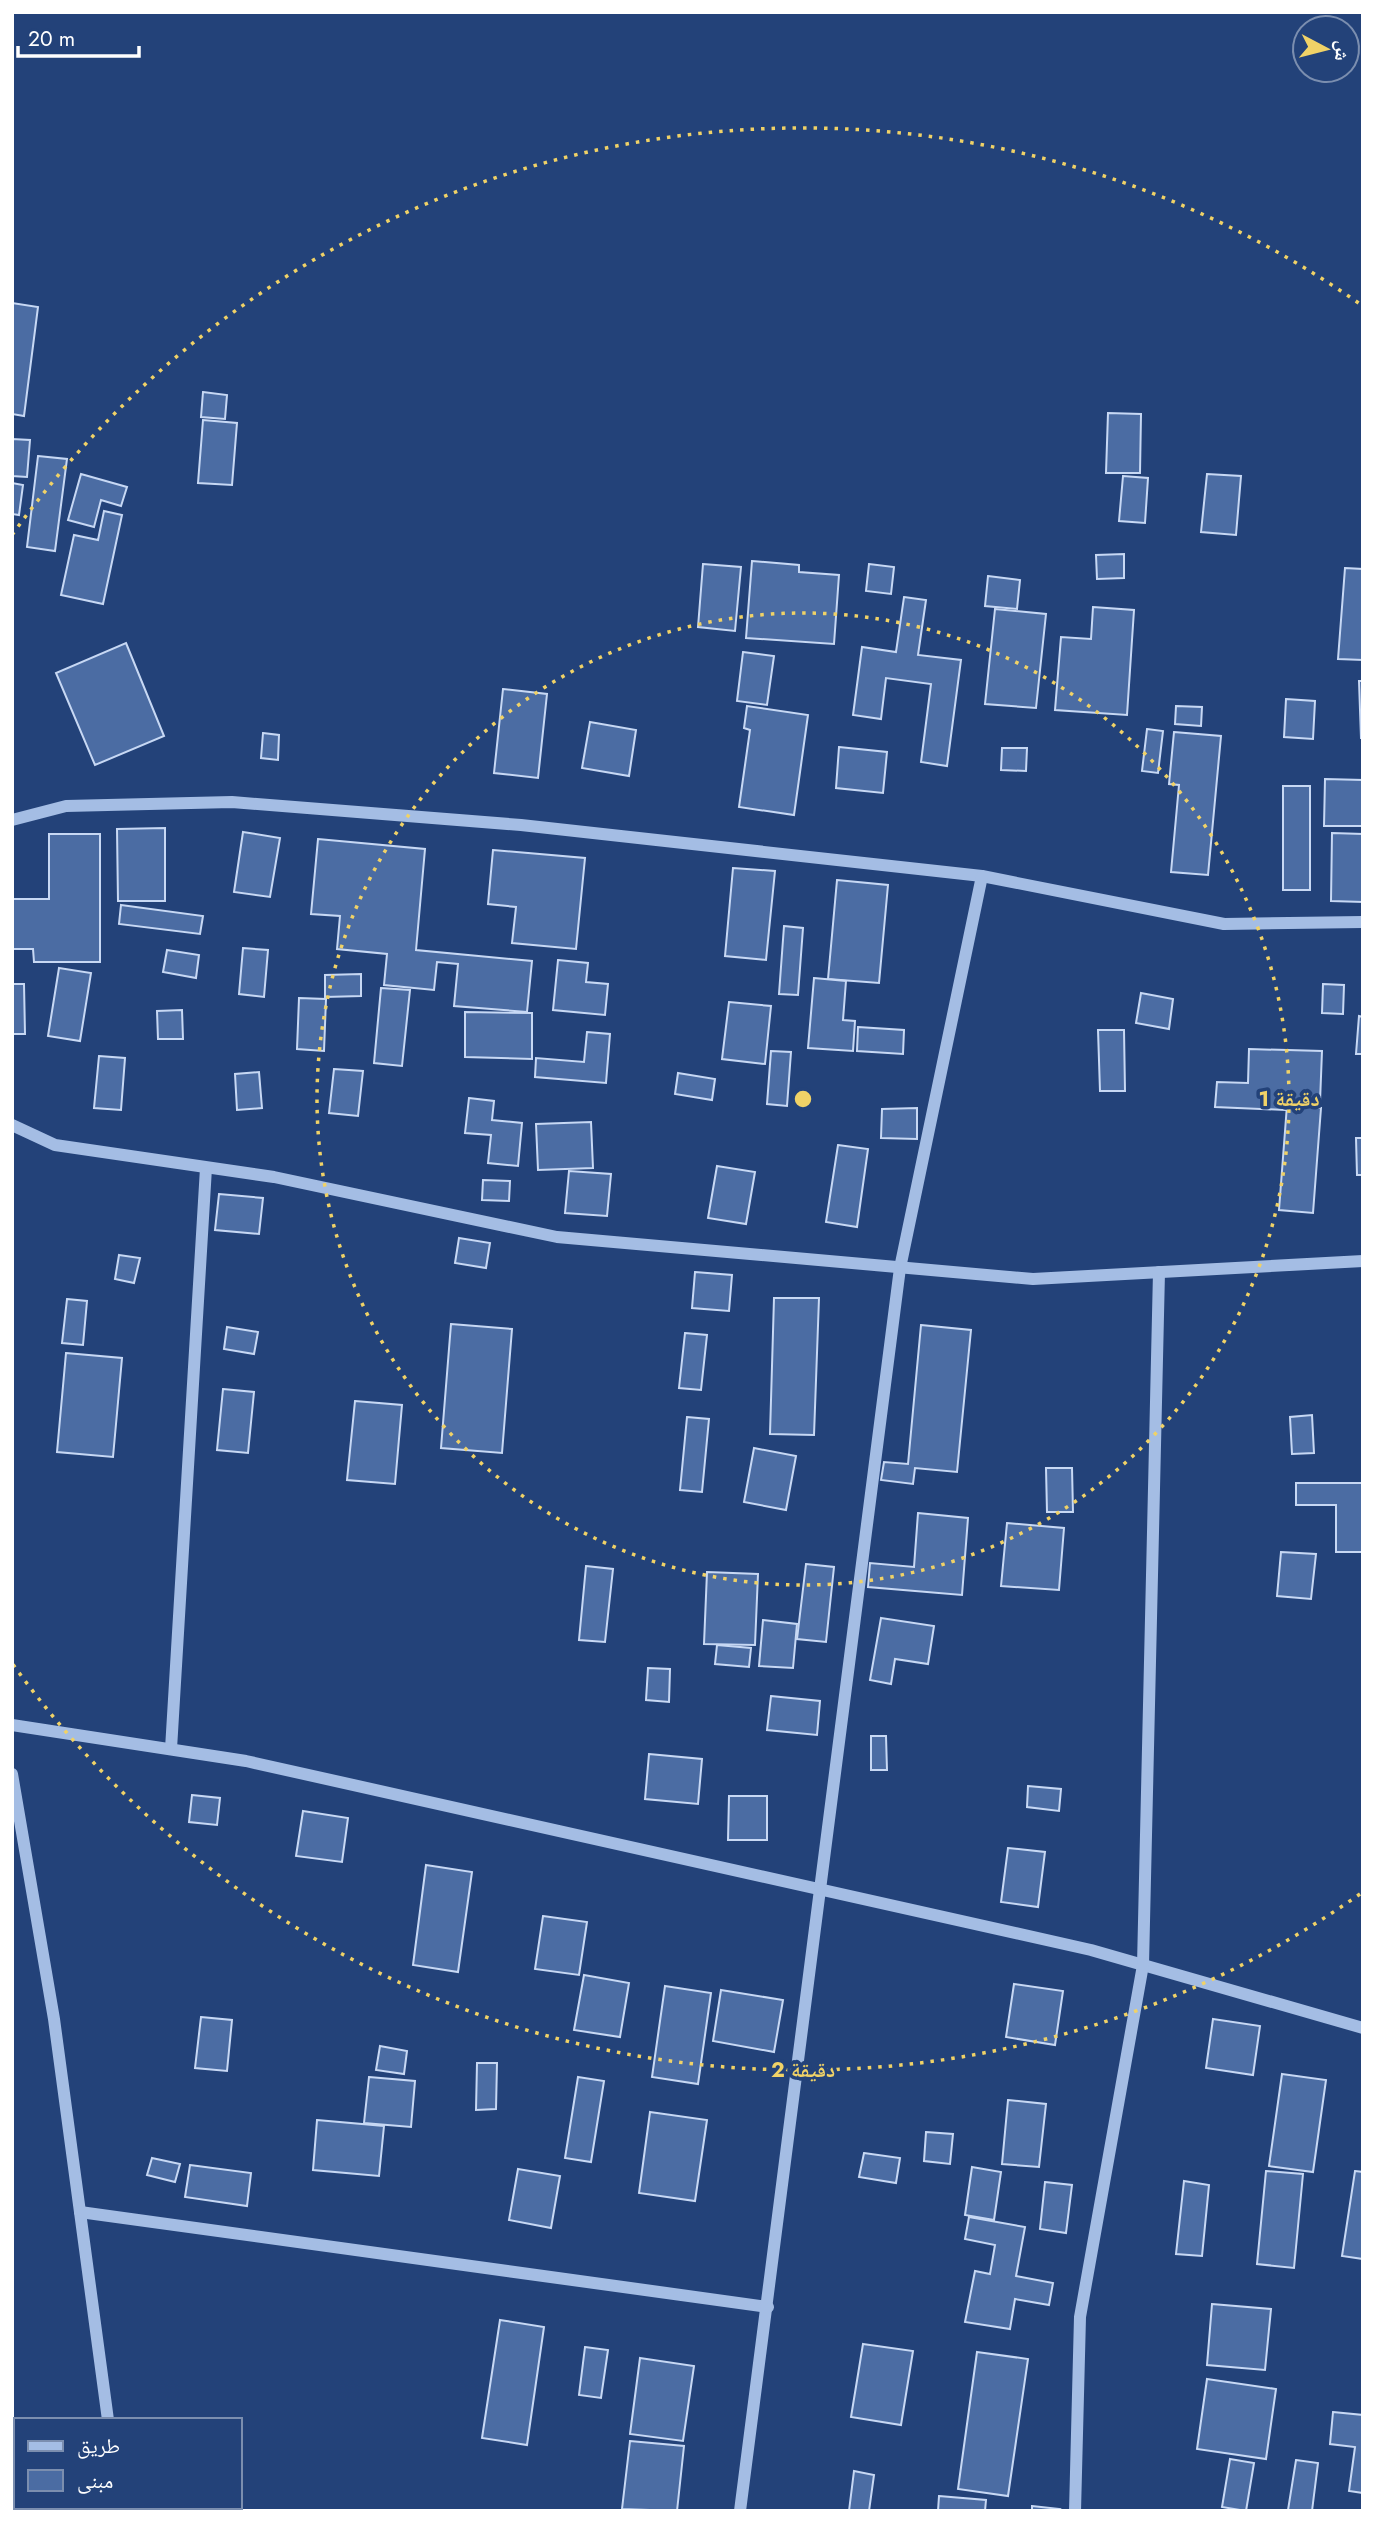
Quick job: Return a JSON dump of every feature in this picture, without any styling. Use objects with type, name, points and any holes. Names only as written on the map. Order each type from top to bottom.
[{"type":"street","points":[[12,820],[66,806],[232,802],[521,825],[982,876],[1224,924],[1363,922]]},
{"type":"street","points":[[740,2511],[901,1268],[982,876]]},
{"type":"street","points":[[12,1125],[55,1145],[274,1177],[557,1237],[1033,1279],[1363,1261]]},
{"type":"street","points":[[171,1749],[206,1168]]},
{"type":"street","points":[[1075,2511],[1080,2317],[1143,1965],[1159,1272]]},
{"type":"street","points":[[12,1725],[246,1761],[1091,1950],[1363,2028]]},
{"type":"street","points":[[12,1774],[54,2019],[108,2418]]},
{"type":"street","points":[[80,2212],[768,2307]]},
{"type":"building","points":[[12,303],[38,307],[24,416],[12,414]]},
{"type":"building","points":[[203,392],[227,395],[225,419],[201,417]]},
{"type":"building","points":[[1108,413],[1141,414],[1140,473],[1106,473]]},
{"type":"building","points":[[203,420],[237,423],[232,485],[198,483]]},
{"type":"building","points":[[12,439],[30,440],[27,477],[12,476]]},
{"type":"building","points":[[38,456],[67,459],[55,551],[27,547]]},
{"type":"building","points":[[81,474],[127,487],[121,506],[101,500],[94,527],[68,520]]},
{"type":"building","points":[[1207,474],[1241,476],[1236,535],[1201,532]]},
{"type":"building","points":[[1123,476],[1148,478],[1145,523],[1119,521]]},
{"type":"building","points":[[12,483],[23,485],[19,515],[12,514]]},
{"type":"building","points":[[104,511],[122,515],[103,604],[61,595],[74,535],[98,540]]},
{"type":"building","points":[[1124,554],[1124,578],[1097,579],[1096,555]]},
{"type":"building","points":[[752,561],[799,565],[799,572],[839,575],[834,644],[746,638]]},
{"type":"building","points":[[703,564],[741,567],[735,631],[698,627]]},
{"type":"building","points":[[869,564],[894,567],[891,594],[866,591]]},
{"type":"building","points":[[1345,568],[1363,569],[1363,660],[1338,659]]},
{"type":"building","points":[[988,576],[1020,580],[1017,609],[985,606]]},
{"type":"building","points":[[904,597],[926,600],[918,655],[961,660],[947,766],[921,762],[931,684],[886,678],[881,719],[853,715],[862,647],[896,652]]},
{"type":"building","points":[[1093,607],[1134,610],[1127,715],[1055,710],[1061,637],[1091,639]]},
{"type":"building","points":[[995,609],[1046,614],[1036,708],[985,704]]},
{"type":"building","points":[[126,643],[164,736],[95,765],[56,673]]},
{"type":"building","points":[[743,652],[774,656],[767,705],[737,701]]},
{"type":"building","points":[[1359,681],[1363,681],[1363,738],[1361,738]]},
{"type":"building","points":[[503,689],[547,694],[538,778],[494,773]]},
{"type":"building","points":[[1286,699],[1315,701],[1313,739],[1284,737]]},
{"type":"building","points":[[747,706],[808,715],[794,815],[739,807],[750,730],[744,728]]},
{"type":"building","points":[[1176,706],[1202,707],[1201,726],[1175,724]]},
{"type":"building","points":[[590,722],[636,730],[629,776],[582,768]]},
{"type":"building","points":[[1147,729],[1163,731],[1158,773],[1142,771]]},
{"type":"building","points":[[1174,732],[1221,736],[1208,875],[1171,872],[1179,785],[1169,784]]},
{"type":"building","points":[[263,733],[279,735],[278,760],[261,758]]},
{"type":"building","points":[[839,747],[887,752],[883,793],[836,788]]},
{"type":"building","points":[[1002,748],[1027,748],[1026,771],[1001,770]]},
{"type":"building","points":[[1325,779],[1363,780],[1363,826],[1324,826]]},
{"type":"building","points":[[1283,786],[1310,786],[1310,890],[1283,890]]},
{"type":"building","points":[[165,828],[165,901],[118,901],[117,829]]},
{"type":"building","points":[[243,832],[280,838],[270,897],[234,892]]},
{"type":"building","points":[[1332,833],[1363,834],[1363,902],[1331,901]]},
{"type":"building","points":[[49,834],[100,834],[100,962],[34,962],[33,949],[12,949],[12,899],[49,899]]},
{"type":"building","points":[[318,839],[425,849],[416,950],[532,961],[527,1012],[454,1006],[458,964],[437,962],[434,990],[384,985],[387,954],[337,949],[340,916],[311,914]]},
{"type":"building","points":[[493,850],[585,858],[576,949],[512,943],[516,907],[488,904]]},
{"type":"building","points":[[733,868],[775,871],[766,960],[725,956]]},
{"type":"building","points":[[837,880],[888,885],[879,983],[828,979]]},
{"type":"building","points":[[121,905],[203,916],[200,934],[119,924]]},
{"type":"building","points":[[784,926],[803,928],[798,995],[779,994]]},
{"type":"building","points":[[243,948],[268,950],[264,997],[239,994]]},
{"type":"building","points":[[167,950],[199,955],[196,978],[163,972]]},
{"type":"building","points":[[558,960],[588,963],[586,982],[608,984],[605,1015],[553,1010]]},
{"type":"building","points":[[59,968],[91,973],[80,1041],[48,1036]]},
{"type":"building","points":[[361,974],[361,996],[325,997],[325,975]]},
{"type":"building","points":[[814,978],[846,981],[843,1020],[855,1021],[853,1051],[808,1048]]},
{"type":"building","points":[[12,984],[24,984],[25,1034],[12,1034]]},
{"type":"building","points":[[1323,984],[1344,985],[1343,1014],[1322,1013]]},
{"type":"building","points":[[381,988],[410,990],[402,1066],[374,1063]]},
{"type":"building","points":[[1141,993],[1173,999],[1169,1029],[1136,1023]]},
{"type":"building","points":[[299,998],[326,999],[324,1051],[297,1049]]},
{"type":"building","points":[[729,1002],[771,1006],[765,1064],[722,1059]]},
{"type":"building","points":[[182,1010],[183,1039],[158,1039],[157,1011]]},
{"type":"building","points":[[465,1012],[532,1013],[532,1059],[465,1057]]},
{"type":"building","points":[[1359,1016],[1363,1017],[1363,1054],[1356,1054]]},
{"type":"building","points":[[858,1027],[904,1030],[903,1054],[857,1051]]},
{"type":"building","points":[[1098,1030],[1124,1030],[1125,1091],[1100,1091]]},
{"type":"building","points":[[587,1032],[610,1034],[606,1083],[535,1077],[536,1058],[584,1062]]},
{"type":"building","points":[[1249,1049],[1322,1051],[1320,1102],[1285,1100],[1285,1110],[1215,1107],[1217,1082],[1248,1083]]},
{"type":"building","points":[[771,1051],[791,1052],[787,1106],[767,1104]]},
{"type":"building","points":[[99,1056],[125,1058],[121,1110],[94,1108]]},
{"type":"building","points":[[334,1069],[363,1071],[358,1116],[329,1113]]},
{"type":"building","points":[[259,1072],[262,1108],[237,1110],[235,1074]]},
{"type":"building","points":[[678,1073],[715,1079],[712,1100],[675,1094]]},
{"type":"building","points":[[469,1098],[494,1101],[492,1120],[522,1123],[518,1166],[488,1163],[491,1135],[465,1133]]},
{"type":"building","points":[[1287,1105],[1321,1108],[1313,1213],[1279,1210]]},
{"type":"building","points":[[917,1108],[917,1139],[881,1138],[882,1109]]},
{"type":"building","points":[[591,1122],[593,1168],[538,1170],[536,1124]]},
{"type":"building","points":[[1356,1138],[1363,1138],[1363,1175],[1357,1175]]},
{"type":"building","points":[[838,1145],[868,1149],[857,1227],[826,1222]]},
{"type":"building","points":[[717,1166],[755,1172],[746,1224],[708,1218]]},
{"type":"building","points":[[569,1171],[611,1174],[607,1216],[565,1213]]},
{"type":"building","points":[[483,1180],[510,1181],[509,1201],[482,1200]]},
{"type":"building","points":[[219,1194],[263,1198],[259,1234],[215,1230]]},
{"type":"building","points":[[459,1238],[490,1243],[486,1268],[455,1263]]},
{"type":"building","points":[[119,1255],[140,1258],[134,1283],[115,1279]]},
{"type":"building","points":[[695,1272],[732,1275],[729,1311],[692,1308]]},
{"type":"building","points":[[774,1298],[819,1298],[814,1435],[770,1434]]},
{"type":"building","points":[[67,1299],[87,1301],[83,1345],[62,1343]]},
{"type":"building","points":[[451,1324],[512,1329],[502,1453],[441,1448]]},
{"type":"building","points":[[921,1325],[971,1330],[957,1472],[915,1468],[913,1484],[881,1480],[884,1462],[908,1464]]},
{"type":"building","points":[[227,1327],[258,1332],[254,1354],[224,1349]]},
{"type":"building","points":[[685,1333],[707,1335],[701,1390],[679,1388]]},
{"type":"building","points":[[66,1353],[122,1358],[113,1457],[57,1452]]},
{"type":"building","points":[[223,1389],[254,1392],[248,1453],[217,1450]]},
{"type":"building","points":[[355,1401],[402,1405],[395,1484],[347,1480]]},
{"type":"building","points":[[1312,1415],[1314,1453],[1292,1454],[1290,1417]]},
{"type":"building","points":[[687,1417],[709,1419],[702,1492],[680,1490]]},
{"type":"building","points":[[754,1448],[796,1456],[786,1510],[744,1502]]},
{"type":"building","points":[[1046,1468],[1072,1468],[1073,1512],[1047,1512]]},
{"type":"building","points":[[1296,1483],[1363,1483],[1363,1601],[1362,1552],[1336,1552],[1336,1505],[1296,1505]]},
{"type":"building","points":[[918,1513],[968,1518],[962,1595],[868,1587],[870,1563],[914,1567]]},
{"type":"building","points":[[1007,1523],[1064,1528],[1059,1590],[1001,1586]]},
{"type":"building","points":[[1281,1552],[1316,1554],[1311,1599],[1277,1596]]},
{"type":"building","points":[[806,1564],[834,1567],[826,1642],[797,1639]]},
{"type":"building","points":[[586,1566],[613,1569],[605,1642],[579,1640]]},
{"type":"building","points":[[707,1572],[758,1574],[755,1645],[704,1644]]},
{"type":"building","points":[[881,1618],[934,1626],[928,1664],[895,1659],[891,1684],[870,1680]]},
{"type":"building","points":[[763,1620],[797,1624],[793,1668],[759,1666]]},
{"type":"building","points":[[717,1645],[751,1648],[749,1667],[715,1664]]},
{"type":"building","points":[[648,1668],[670,1669],[669,1702],[646,1700]]},
{"type":"building","points":[[771,1696],[820,1701],[817,1735],[767,1730]]},
{"type":"building","points":[[871,1736],[886,1736],[887,1770],[871,1770]]},
{"type":"building","points":[[649,1754],[702,1759],[698,1804],[645,1799]]},
{"type":"building","points":[[1028,1786],[1061,1789],[1059,1811],[1027,1807]]},
{"type":"building","points":[[192,1795],[220,1798],[217,1825],[189,1822]]},
{"type":"building","points":[[729,1796],[767,1796],[767,1840],[728,1840]]},
{"type":"building","points":[[303,1811],[348,1818],[342,1862],[296,1856]]},
{"type":"building","points":[[1008,1848],[1045,1852],[1038,1907],[1001,1902]]},
{"type":"building","points":[[426,1865],[472,1872],[458,1972],[413,1965]]},
{"type":"building","points":[[543,1916],[587,1922],[579,1975],[535,1969]]},
{"type":"building","points":[[584,1975],[629,1983],[620,2037],[574,2030]]},
{"type":"building","points":[[1014,1984],[1063,1991],[1055,2045],[1006,2037]]},
{"type":"building","points":[[665,1986],[711,1993],[698,2084],[652,2077]]},
{"type":"building","points":[[721,1990],[783,2000],[774,2052],[713,2041]]},
{"type":"building","points":[[201,2017],[232,2020],[227,2071],[195,2068]]},
{"type":"building","points":[[1213,2019],[1260,2026],[1253,2075],[1206,2068]]},
{"type":"building","points":[[380,2046],[407,2051],[404,2074],[376,2070]]},
{"type":"building","points":[[477,2063],[497,2063],[496,2109],[476,2110]]},
{"type":"building","points":[[1282,2074],[1326,2080],[1313,2172],[1269,2166]]},
{"type":"building","points":[[369,2077],[415,2081],[411,2127],[364,2123]]},
{"type":"building","points":[[578,2077],[604,2081],[591,2162],[565,2158]]},
{"type":"building","points":[[1008,2100],[1046,2104],[1039,2167],[1002,2164]]},
{"type":"building","points":[[650,2112],[707,2120],[695,2201],[639,2193]]},
{"type":"building","points":[[317,2120],[384,2126],[379,2176],[313,2170]]},
{"type":"building","points":[[926,2132],[953,2134],[950,2164],[924,2161]]},
{"type":"building","points":[[864,2153],[900,2158],[896,2183],[859,2177]]},
{"type":"building","points":[[152,2158],[180,2164],[175,2182],[147,2175]]},
{"type":"building","points":[[190,2165],[251,2173],[247,2206],[185,2197]]},
{"type":"building","points":[[972,2167],[1001,2172],[994,2220],[965,2215]]},
{"type":"building","points":[[518,2169],[560,2176],[551,2228],[509,2220]]},
{"type":"building","points":[[1266,2171],[1303,2174],[1294,2268],[1257,2264]]},
{"type":"building","points":[[1355,2171],[1363,2172],[1363,2259],[1342,2256]]},
{"type":"building","points":[[1184,2181],[1209,2185],[1202,2256],[1176,2254]]},
{"type":"building","points":[[1045,2182],[1072,2185],[1066,2233],[1040,2229]]},
{"type":"building","points":[[969,2217],[1025,2227],[1016,2276],[1053,2283],[1049,2305],[1015,2299],[1010,2329],[965,2322],[975,2271],[990,2274],[995,2245],[965,2239]]},
{"type":"building","points":[[1212,2304],[1271,2309],[1265,2370],[1207,2365]]},
{"type":"building","points":[[500,2320],[544,2327],[527,2445],[482,2438]]},
{"type":"building","points":[[863,2344],[913,2351],[901,2425],[851,2417]]},
{"type":"building","points":[[585,2347],[608,2350],[601,2398],[579,2395]]},
{"type":"building","points":[[977,2352],[1028,2359],[1008,2496],[958,2489]]},
{"type":"building","points":[[640,2358],[694,2366],[683,2441],[630,2434]]},
{"type":"building","points":[[1207,2379],[1276,2389],[1266,2459],[1197,2449]]},
{"type":"building","points":[[1333,2412],[1363,2415],[1363,2493],[1349,2491],[1355,2447],[1330,2444]]},
{"type":"building","points":[[630,2441],[684,2446],[677,2511],[622,2509]]},
{"type":"building","points":[[1230,2459],[1254,2463],[1246,2511],[1222,2507]]},
{"type":"building","points":[[1296,2460],[1318,2463],[1312,2511],[1288,2510]]},
{"type":"building","points":[[854,2471],[874,2475],[869,2511],[849,2511]]},
{"type":"building","points":[[939,2496],[986,2500],[985,2511],[938,2511]]},
{"type":"building","points":[[1032,2506],[1060,2509],[1032,2511]]}]
